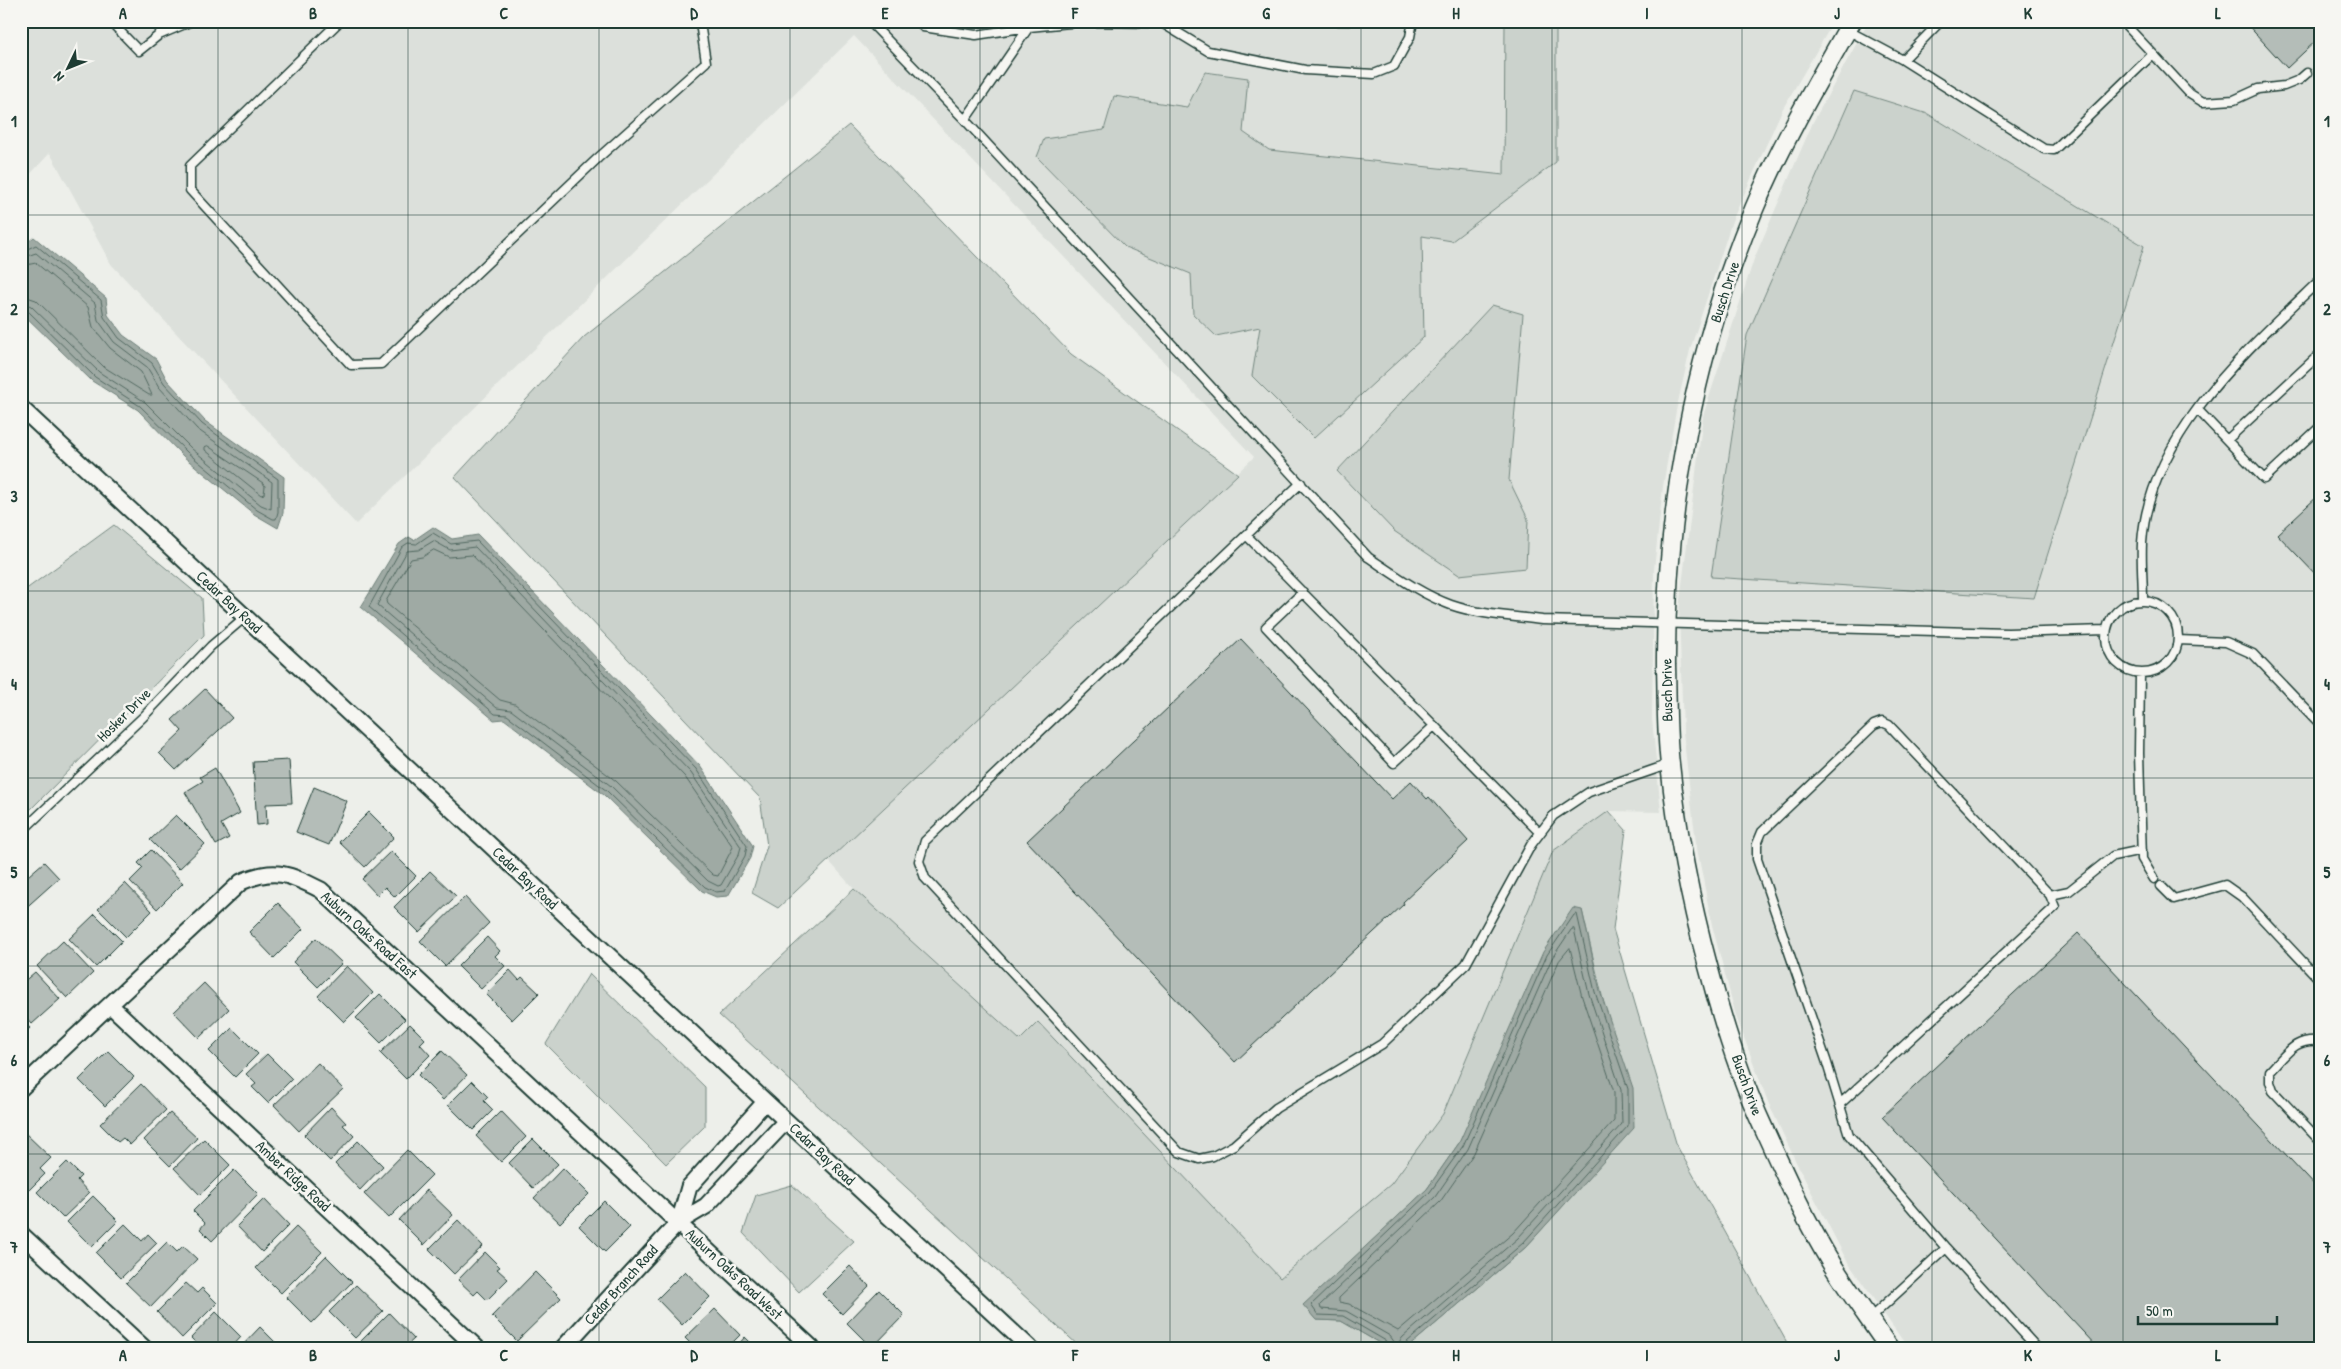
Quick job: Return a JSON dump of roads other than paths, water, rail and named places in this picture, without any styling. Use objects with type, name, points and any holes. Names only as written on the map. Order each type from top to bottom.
[{"type":"street","name":"Busch Drive","points":[[1850,26],[1793,124],[1754,210],[1721,301],[1700,376],[1682,464],[1671,546],[1666,623],[1667,715],[1670,764],[1687,874],[1717,1000],[1738,1064],[1762,1125],[1832,1264],[1889,1348]]},
{"type":"street","name":"Cedar Bay Road","points":[[21,408],[1030,1348]]},
{"type":"street","name":"Auburn Oaks Road East","points":[[21,1088],[241,882],[258,874],[280,872],[300,879],[321,890],[679,1222]]},
{"type":"street","name":"Amber Ridge Road","points":[[110,1005],[477,1348]]},
{"type":"street","name":"Cedar Branch Road","points":[[679,1222],[689,1187],[765,1102]]},
{"type":"street","name":"Cedar Branch Road","points":[[563,1348],[679,1222],[706,1206],[786,1121]]},
{"type":"street","name":"Auburn Oaks Road West","points":[[679,1222],[812,1348]]},
{"type":"street","points":[[21,1234],[144,1348]]},
{"type":"lane","points":[[110,21],[138,51],[159,35],[192,21]]},
{"type":"lane","points":[[159,35],[165,21]]},
{"type":"lane","points":[[340,21],[190,166],[190,190],[351,364],[381,364],[598,158],[706,62],[700,22]]},
{"type":"lane","points":[[869,21],[965,120],[1368,557],[1407,583],[1452,605],[1492,614],[1542,620],[2008,633],[2106,630]]},
{"type":"lane","points":[[923,27],[976,35],[1080,22],[1162,22],[1208,51],[1306,70],[1374,74],[1394,66],[1410,37],[1413,21]]},
{"type":"lane","points":[[1903,60],[1941,21]]},
{"type":"lane","points":[[2122,21],[2190,94],[2204,102],[2234,100],[2258,89],[2284,86],[2299,80],[2307,73]]},
{"type":"lane","points":[[1850,26],[2044,148],[2054,150],[2153,54]]},
{"type":"lane","points":[[965,120],[1029,27]]},
{"type":"lane","points":[[2143,600],[2142,543],[2148,508],[2168,458],[2198,410],[2243,354],[2320,280]]},
{"type":"lane","points":[[2227,440],[2320,354]]},
{"type":"lane","points":[[2198,410],[2264,479],[2320,427]]},
{"type":"lane","points":[[1301,484],[925,841],[919,861],[925,878],[1179,1152],[1199,1160],[1213,1156],[1234,1145],[1276,1108],[1382,1044],[1466,964],[1518,868],[1553,816],[1589,792],[1670,764]]},
{"type":"lane","points":[[1246,535],[1540,833]]},
{"type":"lane","points":[[1302,592],[1266,627],[1394,763],[1434,726]]},
{"type":"lane","points":[[2143,600],[2163,607],[2172,617],[2177,627],[2178,640],[2175,652],[2164,666],[2153,671],[2140,673],[2128,670],[2118,663],[2110,653],[2106,641],[2106,630],[2110,619],[2120,608],[2130,602],[2143,600]]},
{"type":"lane","name":"Hosker Drive","points":[[21,832],[136,724],[211,646],[245,617]]},
{"type":"lane","points":[[2178,640],[2226,642],[2253,654],[2320,724]]},
{"type":"lane","points":[[2140,673],[2139,753],[2142,859],[2154,879]]},
{"type":"lane","points":[[1840,1104],[2055,907],[2050,895],[1889,725],[1882,722],[1874,725],[1762,832],[1756,844],[1757,859],[1840,1104],[1848,1135],[1946,1248],[2037,1348]]},
{"type":"lane","points":[[2050,895],[2068,891],[2113,856],[2142,850]]},
{"type":"lane","points":[[2161,886],[2174,899],[2225,885],[2242,897],[2320,980]]},
{"type":"lane","points":[[2320,1041],[2308,1040],[2299,1042],[2270,1071],[2270,1082],[2273,1091],[2320,1141]]},
{"type":"lane","points":[[1869,1319],[1946,1248]]},
{"type":"water","points":[[34,237],[106,298],[108,315],[123,335],[156,359],[167,380],[205,421],[284,477],[283,513],[278,528],[254,514],[184,457],[138,410],[92,381],[21,312],[21,248]]},
{"type":"water","points":[[433,527],[452,539],[478,535],[700,766],[753,846],[750,858],[728,896],[716,897],[702,891],[604,795],[504,719],[494,720],[361,607],[399,544],[409,537],[414,540]]},
{"type":"water","points":[[1573,908],[1582,910],[1600,991],[1633,1088],[1634,1128],[1526,1247],[1407,1348],[1388,1348],[1341,1321],[1316,1320],[1303,1305],[1427,1189],[1459,1143],[1543,952]]}]
